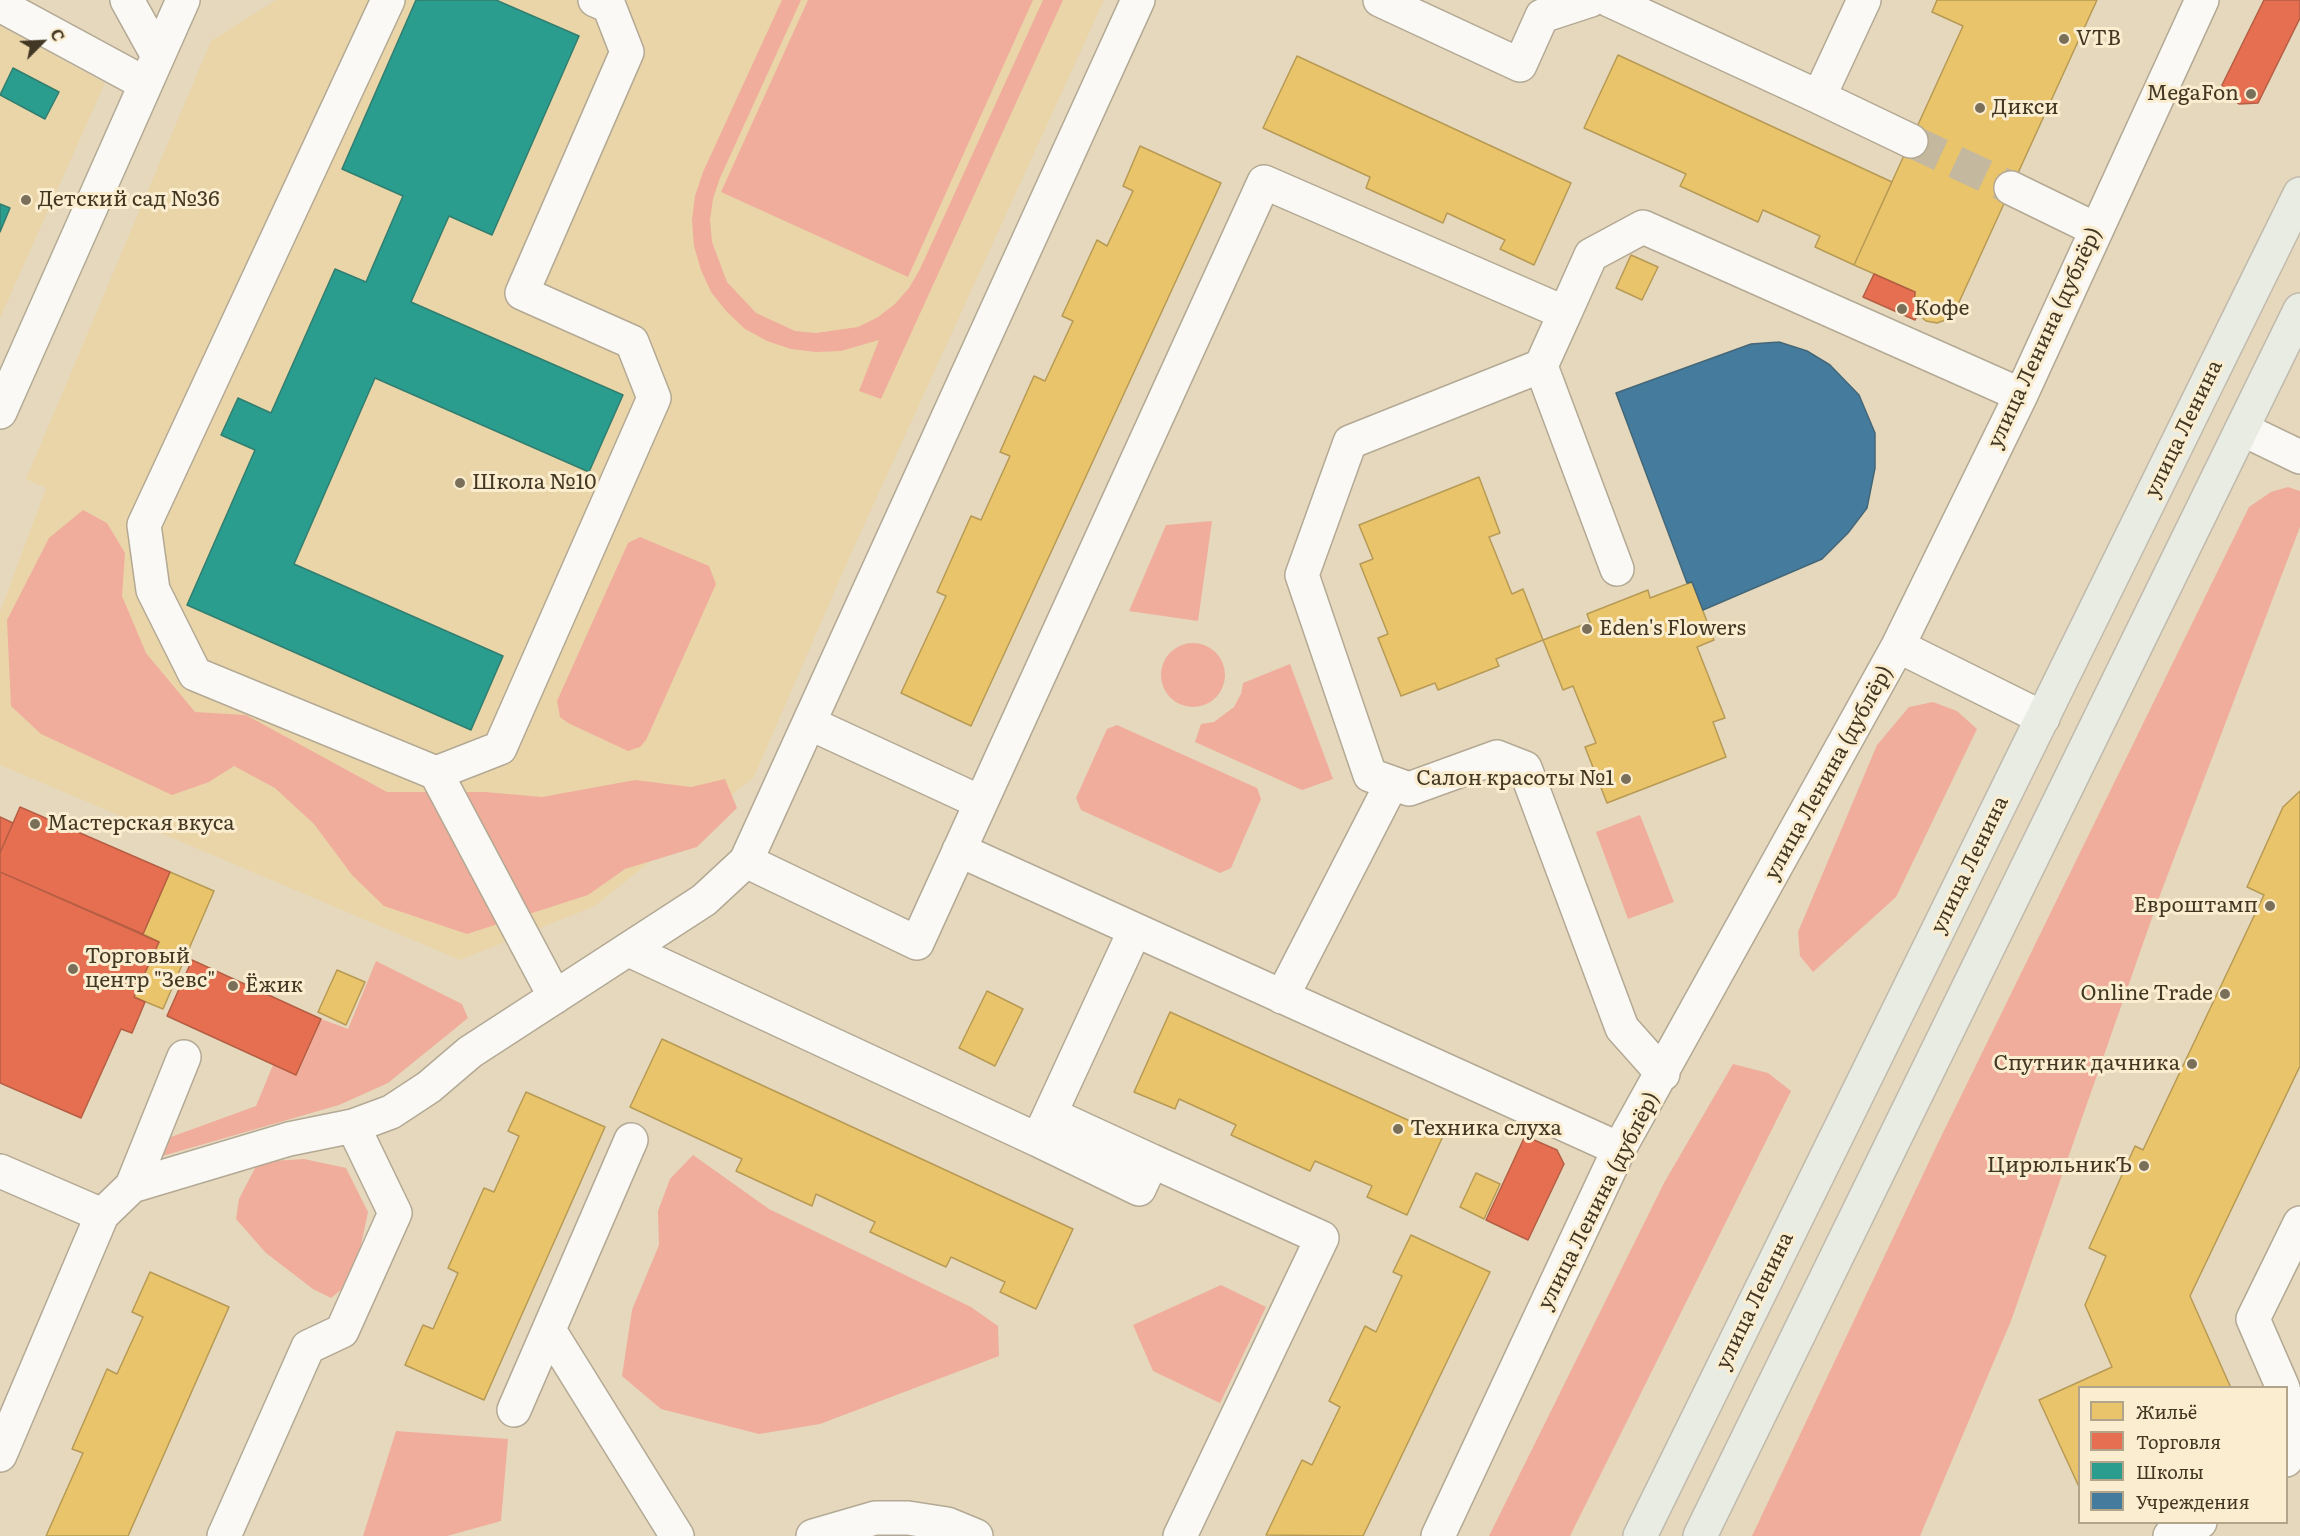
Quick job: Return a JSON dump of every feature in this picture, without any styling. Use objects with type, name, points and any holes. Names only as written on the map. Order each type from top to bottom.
[{"type":"main road","name":"улица Ленина","points":[[1640,1536],[2300,194]]},
{"type":"main road","points":[[1700,1536],[2300,310]]},
{"type":"street","points":[[128,0],[151,70]]},
{"type":"street","points":[[0,412],[183,0]]},
{"type":"street","points":[[388,0],[144,525],[153,590],[195,674],[436,773],[555,997]]},
{"type":"street","points":[[436,773],[501,748],[654,398],[632,342],[522,293],[627,52],[609,6],[595,0]]},
{"type":"street","points":[[132,1186],[288,1139],[353,1126],[391,1112],[429,1087],[470,1052],[704,900],[747,861],[1138,0]]},
{"type":"street","points":[[1380,0],[1520,65],[1542,16],[1591,0]]},
{"type":"street","points":[[1609,0],[1911,141]]},
{"type":"street","points":[[1820,97],[1864,0]]},
{"type":"street","name":"улица Ленина (дублёр)","points":[[1438,1536],[1619,1149],[1663,1074],[1898,646],[2021,395],[2095,229],[2202,0]]},
{"type":"street","points":[[0,5],[151,70]]},
{"type":"street","points":[[747,861],[917,943],[1264,182],[1565,313]]},
{"type":"street","points":[[2011,188],[2095,229]]},
{"type":"street","points":[[1663,1074],[1622,1028],[1525,768],[1497,757],[1409,789],[1370,775],[1302,574],[1350,442],[1541,366],[1591,255],[1643,227],[2021,395]]},
{"type":"street","points":[[1541,366],[1617,569]]},
{"type":"street","points":[[2242,429],[2300,457]]},
{"type":"street","points":[[1898,646],[2043,718]]},
{"type":"street","points":[[809,723],[980,802]]},
{"type":"street","points":[[1282,997],[1392,783]]},
{"type":"street","points":[[959,850],[1619,1149]]},
{"type":"street","points":[[1044,1127],[1135,930]]},
{"type":"street","points":[[629,950],[1044,1127],[1139,1190],[1152,1161],[1322,1238],[1180,1536]]},
{"type":"street","points":[[0,1455],[102,1215],[132,1186],[184,1057]]},
{"type":"street","points":[[224,1536],[308,1347],[342,1331],[395,1213],[353,1126]]},
{"type":"street","points":[[514,1410],[631,1140]]},
{"type":"street","points":[[0,1171],[102,1215]]},
{"type":"street","points":[[2282,1386],[2253,1319],[2300,1223]]},
{"type":"street","points":[[549,1330],[677,1536]]},
{"type":"street","points":[[2288,1400],[2300,1427]]},
{"type":"street","points":[[2288,1457],[2300,1437]]},
{"type":"street","points":[[813,1536],[875,1518],[908,1518],[947,1524],[976,1536]]},
{"type":"street","points":[[2170,1536],[2196,1524]]},
{"type":"shaded area","name":"Школа №10","points":[[276,0],[1104,0],[850,556],[754,777],[595,906],[460,960],[0,765],[0,612],[46,488],[26,479],[211,41]]},
{"type":"shaded area","points":[[782,0],[801,0],[720,178],[713,199],[710,220],[712,242],[727,282],[756,313],[795,331],[816,333],[858,327],[878,317],[895,304],[909,288],[920,269],[1043,0],[1063,0],[881,399],[859,391],[879,340],[841,351],[816,352],[791,349],[767,341],[745,329],[711,292],[694,246],[692,220],[695,196],[703,172]]},
{"type":"shaded area","points":[[808,0],[1033,0],[908,277],[721,192]]},
{"type":"shaded area","name":"Детский сад №36","points":[[0,26],[105,83],[0,318]]},
{"type":"shaded area","points":[[2288,487],[2300,491],[2300,527],[2160,895],[2011,1321],[1920,1536],[1752,1536],[1936,1147],[2249,507],[2271,492]]},
{"type":"shaded area","points":[[83,510],[107,523],[125,553],[122,596],[146,653],[195,712],[246,715],[387,792],[485,792],[542,797],[635,780],[691,787],[725,779],[737,808],[697,847],[625,869],[588,895],[467,934],[384,906],[352,875],[314,824],[275,788],[234,766],[209,782],[172,795],[41,734],[11,706],[7,620],[49,538]]},
{"type":"shaded area","points":[[1212,521],[1198,621],[1129,611],[1166,525]]},
{"type":"shaded area","points":[[640,537],[709,566],[716,584],[646,740],[640,747],[628,751],[568,723],[560,717],[557,701],[628,543]]},
{"type":"shaded area","points":[[1193,643],[1211,649],[1219,657],[1225,675],[1219,693],[1211,701],[1193,707],[1175,701],[1167,693],[1161,675],[1167,657],[1175,649]]},
{"type":"shaded area","points":[[1290,664],[1333,779],[1302,790],[1195,742],[1201,724],[1214,722],[1234,707],[1241,694],[1243,683]]},
{"type":"shaded area","points":[[1933,702],[1957,711],[1977,729],[1896,897],[1813,972],[1800,956],[1798,932],[1877,745],[1909,707]]},
{"type":"shaded area","points":[[1117,725],[1257,788],[1261,799],[1231,868],[1220,873],[1081,810],[1076,798],[1107,729]]},
{"type":"shaded area","points":[[1640,815],[1674,902],[1628,919],[1596,832]]},
{"type":"shaded area","points":[[376,961],[462,1004],[468,1018],[388,1083],[339,1105],[159,1157],[160,1141],[256,1106],[273,1065],[296,1075],[321,1019],[348,1029]]},
{"type":"shaded area","points":[[1733,1064],[1768,1073],[1791,1091],[1570,1536],[1489,1536],[1664,1183]]},
{"type":"shaded area","points":[[693,1155],[769,1209],[971,1307],[998,1326],[999,1356],[820,1424],[759,1434],[661,1409],[622,1376],[632,1310],[659,1245],[658,1211],[670,1179]]},
{"type":"shaded area","points":[[304,1159],[346,1168],[368,1212],[358,1259],[348,1284],[331,1298],[313,1289],[266,1253],[236,1219],[239,1199],[256,1166],[272,1161]]},
{"type":"shaded area","points":[[1221,1285],[1266,1307],[1220,1403],[1153,1371],[1133,1325]]},
{"type":"shaded area","points":[[396,1431],[508,1439],[501,1521],[447,1536],[363,1536]]},
{"type":"building: Жильё","points":[[1937,0],[2097,0],[1955,311],[1948,319],[1937,323],[1926,321],[1918,314],[1914,303],[1915,292],[1854,265],[1963,26],[1932,12]]},
{"type":"building: Жильё","points":[[1618,55],[1892,182],[1854,265],[1815,247],[1820,236],[1763,210],[1758,222],[1680,186],[1686,174],[1584,128]]},
{"type":"building: Жильё","points":[[1297,56],[1571,183],[1534,265],[1500,249],[1505,240],[1447,213],[1443,223],[1366,188],[1370,177],[1263,128]]},
{"type":"building: Жильё","points":[[1140,146],[1221,183],[971,726],[901,693],[946,596],[937,592],[971,516],[981,520],[1010,456],[1000,452],[1034,376],[1045,381],[1073,321],[1062,316],[1097,240],[1107,246],[1133,191],[1123,186]]},
{"type":"building: Жильё","points":[[1631,255],[1658,267],[1642,300],[1616,288]]},
{"type":"building: Жильё","points":[[1479,477],[1500,533],[1489,537],[1512,594],[1523,589],[1543,640],[1496,659],[1499,666],[1438,690],[1435,683],[1401,696],[1378,638],[1388,634],[1360,564],[1373,559],[1359,525]]},
{"type":"building: Жильё","points":[[1692,582],[1714,640],[1697,647],[1725,718],[1713,722],[1726,757],[1607,803],[1585,747],[1596,743],[1573,686],[1563,690],[1543,640],[1590,622],[1587,614],[1648,590],[1650,598]]},
{"type":"building: Жильё","points":[[2300,791],[2300,1066],[2190,1296],[2230,1386],[2078,1386],[2078,1485],[2039,1400],[2112,1367],[2085,1305],[2106,1256],[2089,1248],[2135,1146],[2143,1150],[2264,895],[2247,887],[2283,807]]},
{"type":"building: Жильё","points":[[170,872],[214,891],[163,1009],[134,997],[159,942],[143,934]]},
{"type":"building: Жильё","points":[[337,970],[365,982],[346,1025],[318,1012]]},
{"type":"building: Жильё","points":[[987,991],[1023,1009],[995,1066],[959,1048]]},
{"type":"building: Жильё","points":[[1170,1012],[1443,1136],[1407,1215],[1367,1197],[1372,1186],[1315,1161],[1310,1171],[1231,1135],[1236,1125],[1179,1099],[1175,1109],[1134,1092]]},
{"type":"building: Жильё","points":[[662,1039],[1073,1229],[1036,1309],[1000,1292],[1005,1282],[951,1257],[946,1267],[870,1232],[875,1222],[816,1194],[812,1206],[736,1171],[742,1159],[630,1107]]},
{"type":"building: Жильё","points":[[526,1092],[605,1127],[484,1400],[405,1365],[423,1325],[433,1329],[458,1273],[448,1268],[484,1188],[494,1192],[519,1136],[508,1131]]},
{"type":"building: Жильё","points":[[1476,1173],[1500,1184],[1484,1219],[1460,1207]]},
{"type":"building: Жильё","points":[[1411,1235],[1490,1272],[1363,1536],[1266,1535],[1302,1460],[1312,1465],[1340,1407],[1329,1401],[1365,1326],[1376,1332],[1402,1276],[1393,1272]]},
{"type":"building: Жильё","points":[[150,1272],[229,1307],[128,1536],[46,1536],[83,1453],[72,1449],[107,1369],[117,1374],[143,1317],[132,1312]]},
{"type":"building: Торговля","points":[[2264,0],[2300,0],[2300,18],[2258,103],[2239,104],[2225,94],[2222,85]]},
{"type":"building: Торговля","points":[[1874,274],[1915,292],[1914,303],[1918,314],[1915,320],[1863,297]]},
{"type":"building: Торговля","points":[[20,807],[170,872],[143,934],[0,872],[0,853]]},
{"type":"building: Торговля","points":[[0,817],[13,823],[0,853]]},
{"type":"building: Торговля","name":"Торговый центр \"Зевс\"","points":[[0,872],[159,942],[134,997],[145,1002],[132,1033],[121,1029],[81,1118],[0,1083]]},
{"type":"building: Торговля","points":[[192,960],[321,1019],[296,1075],[167,1016]]},
{"type":"building: Торговля","points":[[1525,1136],[1557,1150],[1564,1164],[1528,1240],[1486,1220]]},
{"type":"building: Школы","points":[[416,0],[496,0],[579,36],[492,235],[449,216],[411,302],[623,395],[589,472],[375,378],[294,564],[503,656],[471,730],[187,605],[255,450],[221,435],[238,398],[271,413],[335,269],[366,282],[403,196],[342,169]]},
{"type":"building: Школы","points":[[13,68],[59,92],[45,119],[0,95]]},
{"type":"building: Школы","points":[[0,204],[10,208],[0,232]]},
{"type":"building: Учреждения","points":[[1779,342],[1807,351],[1830,365],[1859,395],[1875,433],[1875,468],[1867,508],[1848,533],[1822,559],[1703,610],[1692,582],[1687,583],[1616,393],[1751,344]]},
{"type":"tunnel","points":[[1911,141],[2011,188]]},
{"type":"place","name":"VTB","points":[[2064,39]]},
{"type":"place","name":"MegaFon","points":[[2251,94]]},
{"type":"place","name":"Дикси","points":[[1980,108]]},
{"type":"place","name":"Детский сад №36","points":[[26,200]]},
{"type":"place","name":"Кофе","points":[[1902,309]]},
{"type":"place","name":"Школа №10","points":[[460,483]]},
{"type":"place","name":"Eden's Flowers","points":[[1587,629]]},
{"type":"place","name":"Салон красоты №1","points":[[1626,779]]},
{"type":"place","name":"Мастерская вкуса","points":[[35,824]]},
{"type":"place","name":"Евроштамп","points":[[2270,906]]},
{"type":"place","name":"Торговый центр \"Зевс\"","points":[[73,969]]},
{"type":"place","name":"Ёжик","points":[[233,986]]},
{"type":"place","name":"Online Trade","points":[[2225,994]]},
{"type":"place","name":"Спутник дачника","points":[[2192,1064]]},
{"type":"place","name":"Техника слуха","points":[[1398,1129]]},
{"type":"place","name":"ЦирюльникЪ","points":[[2144,1166]]}]
